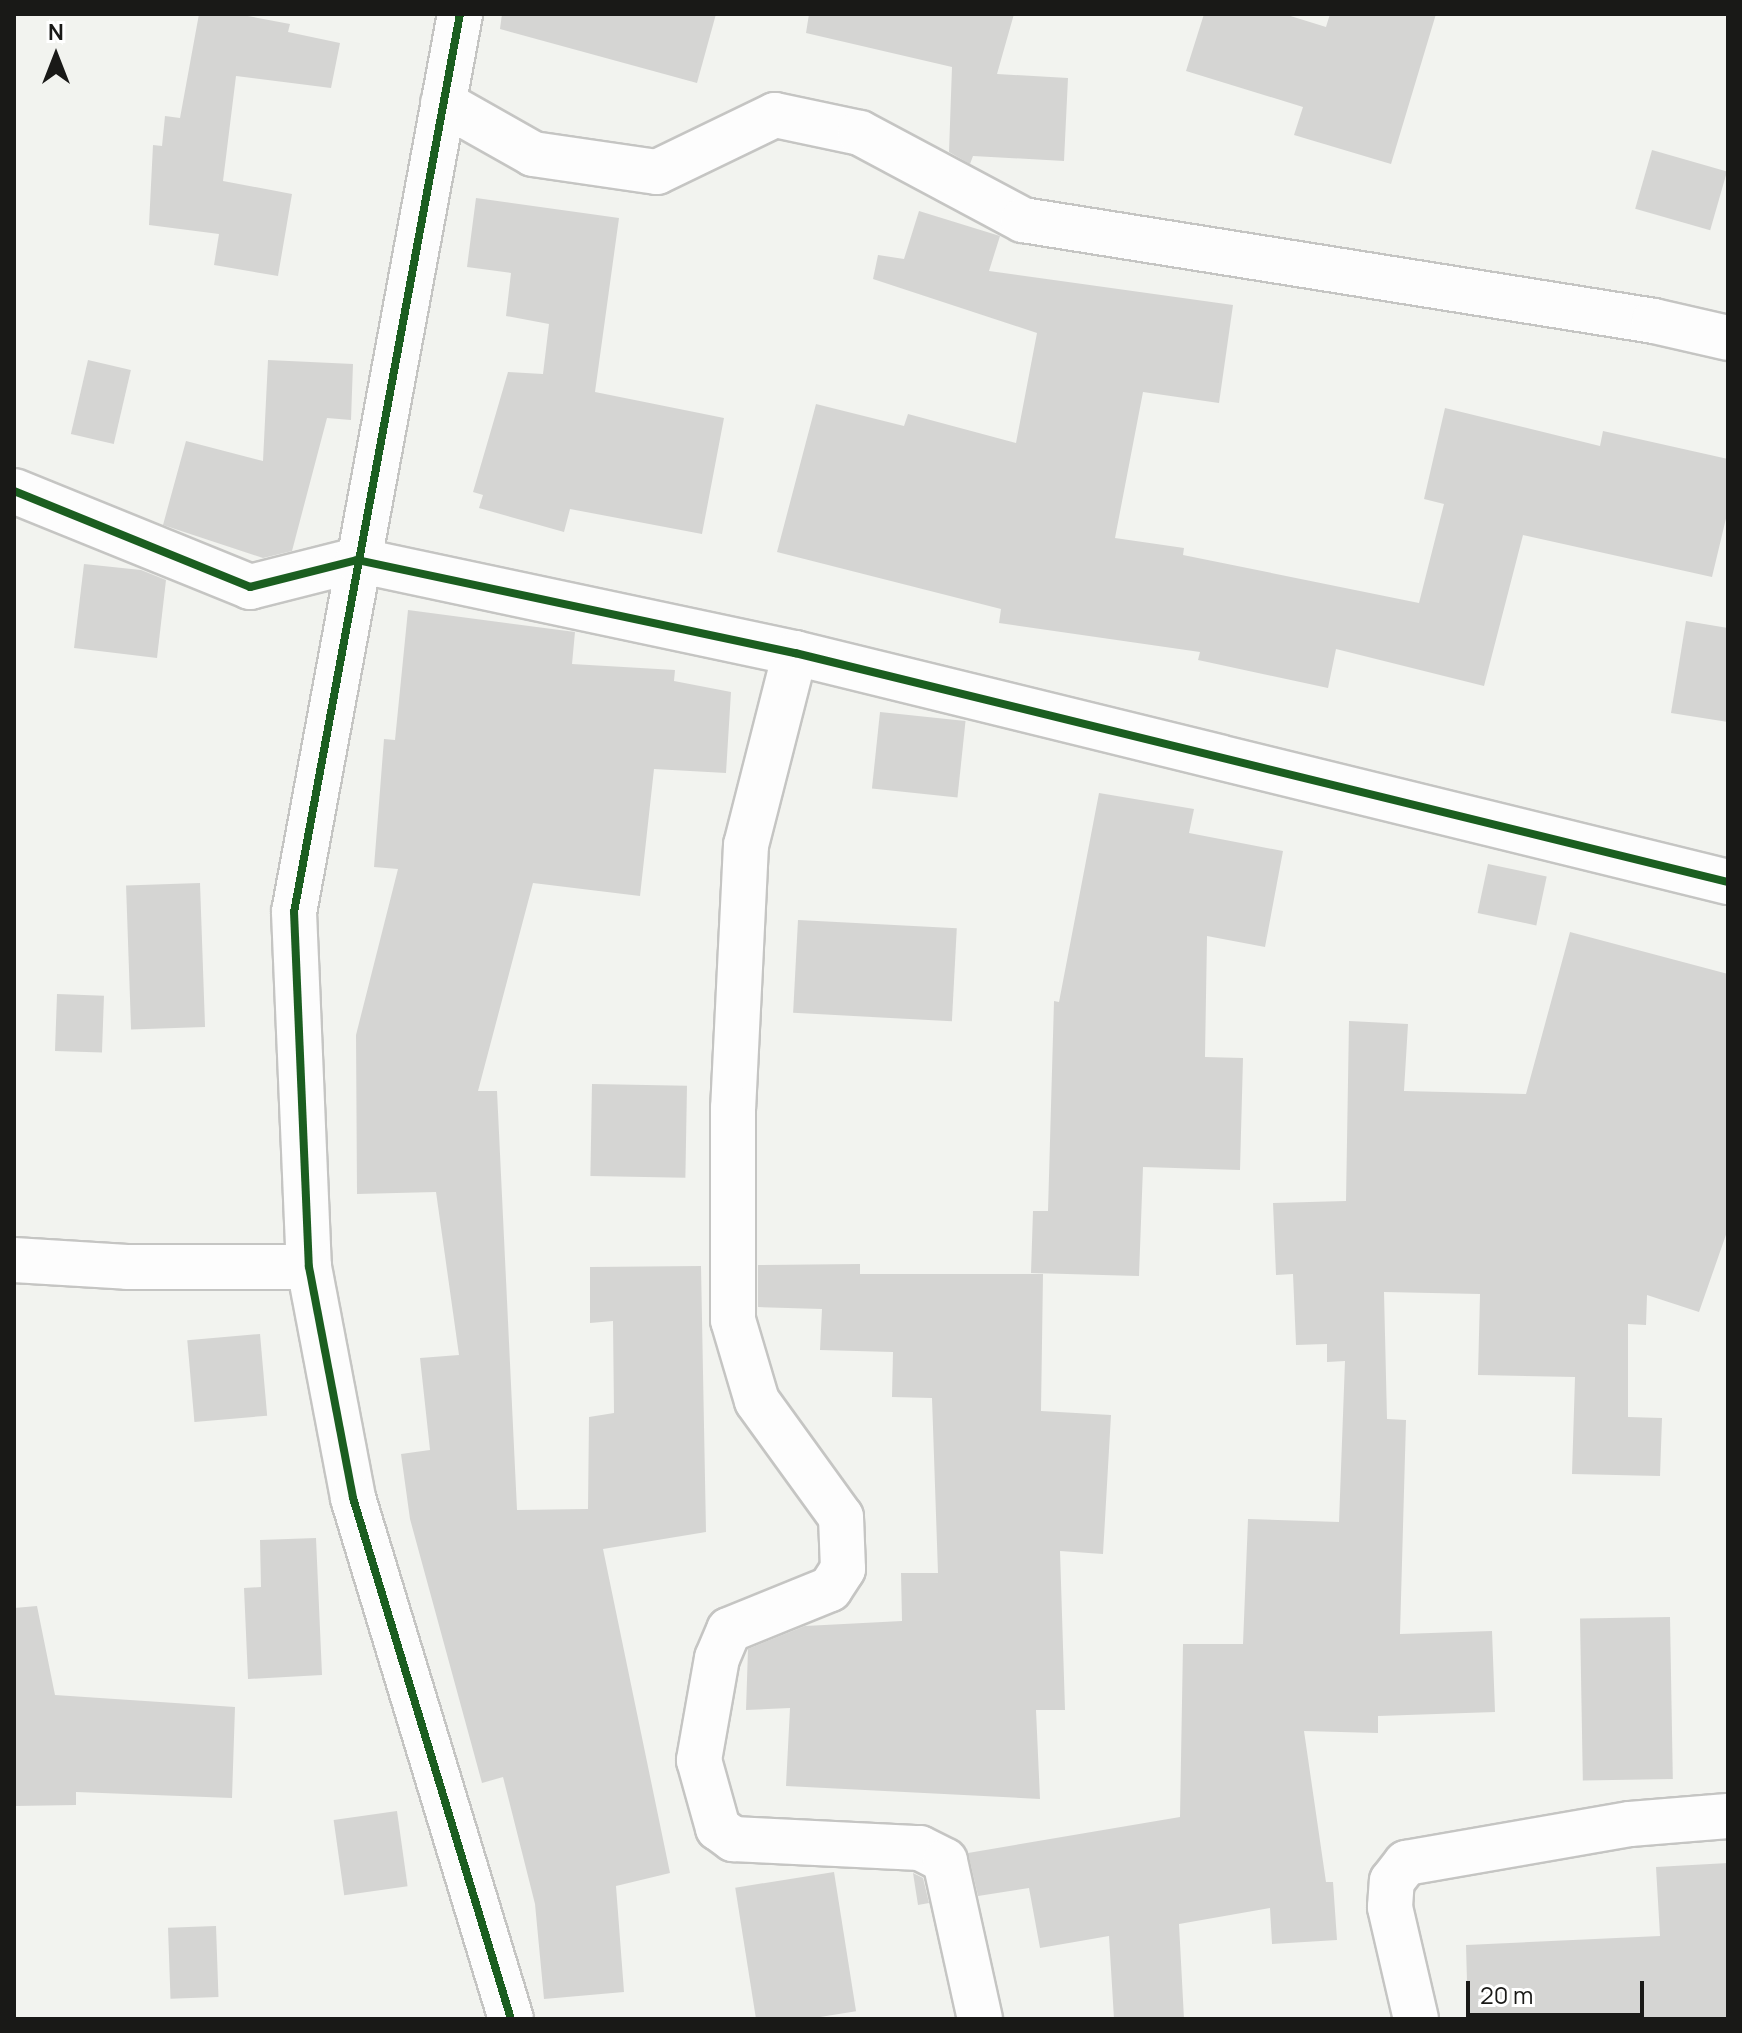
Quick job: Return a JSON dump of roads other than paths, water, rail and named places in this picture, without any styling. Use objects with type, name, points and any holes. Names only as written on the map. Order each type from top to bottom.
[{"type":"street","points":[[460,14],[294,912],[309,1267],[353,1498],[511,2019]]},
{"type":"street","points":[[443,103],[533,154],[657,172],[775,115],[860,133],[1023,220],[1654,321],[1728,338]]},
{"type":"street","points":[[14,491],[250,587],[357,560],[795,653],[1728,882]]},
{"type":"street","points":[[795,653],[746,845],[733,1108],[733,1320],[757,1401],[841,1517],[843,1569],[830,1589],[729,1630],[717,1658],[699,1760],[718,1828],[733,1839],[920,1848],[945,1861],[980,2019]]},
{"type":"street","points":[[14,1260],[309,1267]]},
{"type":"street","points":[[1416,2019],[1390,1907],[1392,1881],[1406,1863],[1630,1824],[1728,1816]]}]
